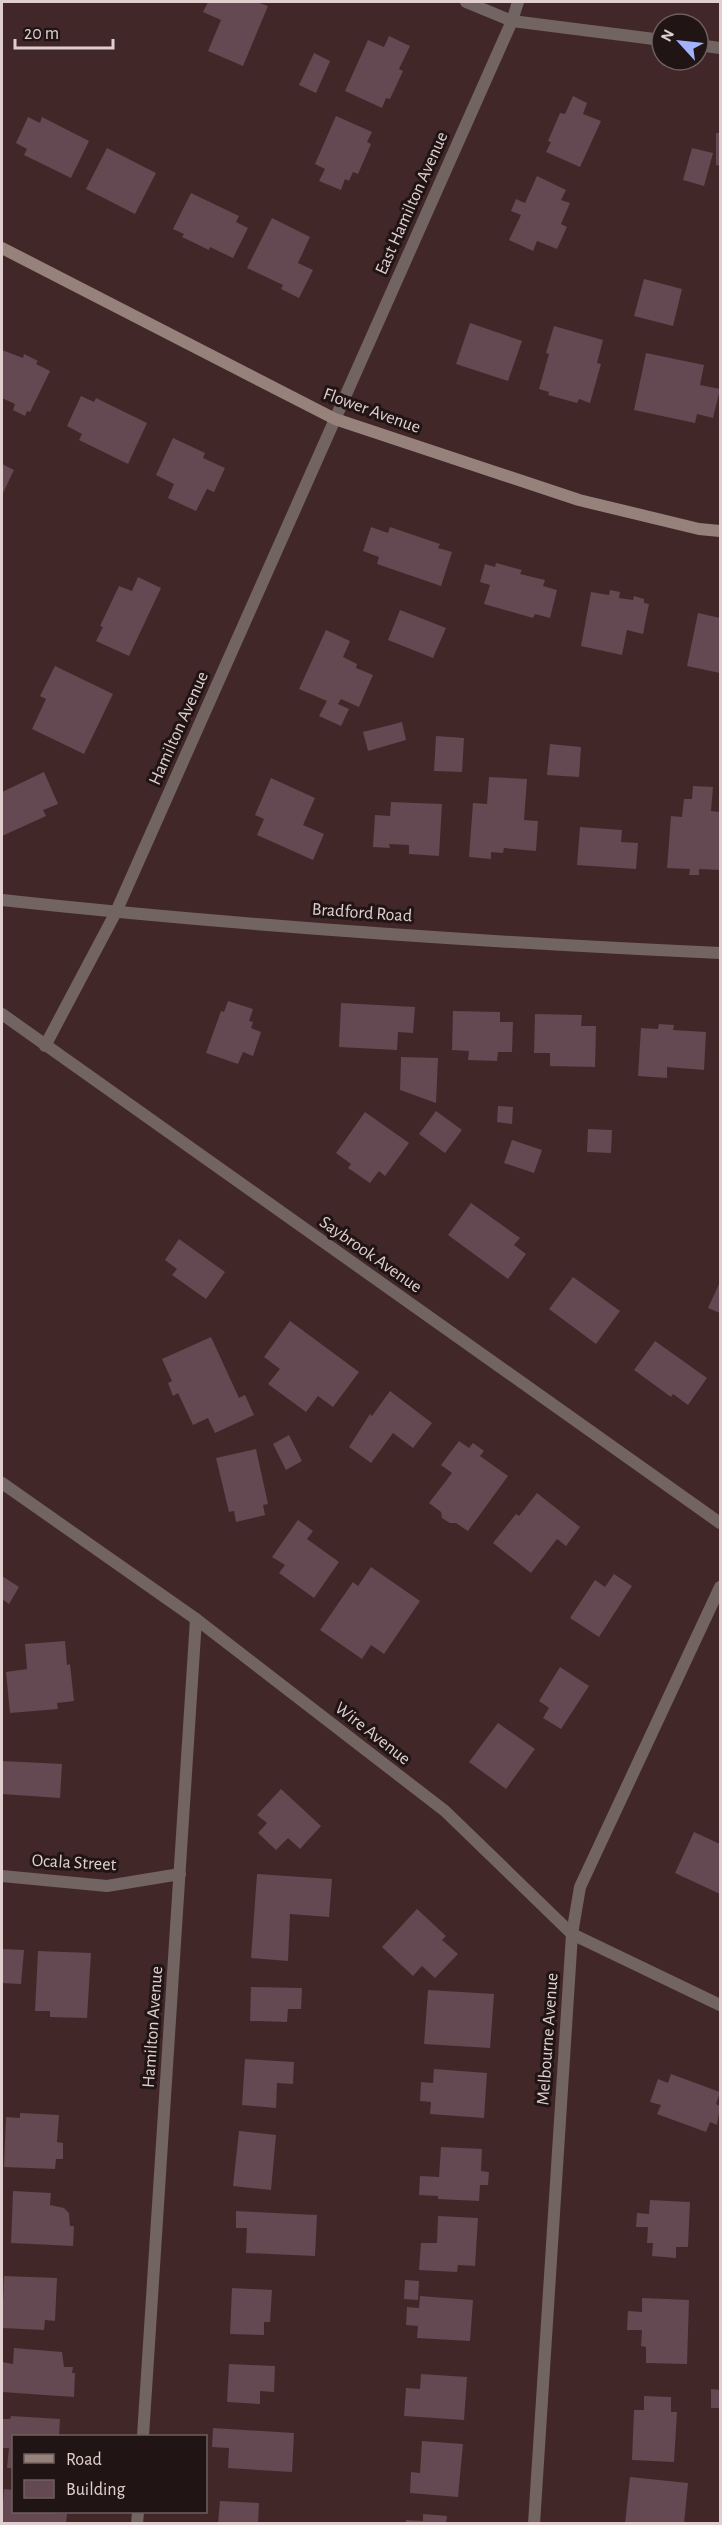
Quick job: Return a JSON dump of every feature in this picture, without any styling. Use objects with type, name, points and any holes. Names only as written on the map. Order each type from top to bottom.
[{"type":"street","points":[[466,2],[512,21],[650,38]]},
{"type":"street","name":"East Hamilton Avenue","points":[[335,419],[512,21],[518,2]]},
{"type":"street","name":"Flower Avenue","points":[[2,248],[335,419],[579,500],[699,529],[720,531]]},
{"type":"street","name":"Hamilton Avenue","points":[[45,1046],[116,912],[335,419]]},
{"type":"street","name":"Bradford Road","points":[[2,900],[116,912],[581,946],[720,953]]},
{"type":"street","name":"Saybrook Avenue","points":[[2,1014],[720,1523]]},
{"type":"street","name":"Wire Avenue","points":[[2,1483],[196,1619],[445,1811],[572,1934],[720,2005]]},
{"type":"street","name":"Melbourne Avenue","points":[[534,2523],[572,1934],[580,1887],[720,1587]]},
{"type":"street","name":"Hamilton Avenue","points":[[143,2435],[196,1619]]},
{"type":"street","name":"Ocala Street","points":[[2,1876],[107,1886],[180,1874]]},
{"type":"building","points":[[208,2],[257,2],[268,6],[243,66],[208,51],[221,20],[203,12]]},
{"type":"building","points":[[389,36],[410,46],[399,69],[403,71],[390,99],[386,98],[382,108],[345,91],[368,40],[384,47]]},
{"type":"building","points":[[314,53],[330,61],[316,93],[299,85]]},
{"type":"building","points":[[573,96],[587,103],[583,114],[601,121],[580,167],[546,152],[551,142],[548,141],[560,113],[565,114]]},
{"type":"building","points":[[336,116],[372,132],[367,142],[371,144],[358,174],[353,172],[349,181],[345,179],[341,190],[319,181],[325,169],[315,164]]},
{"type":"building","points":[[28,117],[40,123],[42,117],[89,141],[71,178],[24,155],[27,149],[16,143]]},
{"type":"building","points":[[716,133],[720,133],[720,166],[716,165]]},
{"type":"building","points":[[107,148],[156,173],[135,214],[86,189]]},
{"type":"building","points":[[692,148],[713,153],[704,186],[683,180]]},
{"type":"building","points":[[537,176],[566,190],[561,200],[570,203],[561,224],[567,227],[557,249],[537,241],[533,251],[509,240],[521,215],[511,211],[516,199],[525,203]]},
{"type":"building","points":[[191,193],[239,216],[236,222],[248,228],[233,258],[182,237],[184,234],[173,229]]},
{"type":"building","points":[[272,218],[310,237],[298,263],[313,270],[299,298],[281,289],[283,285],[247,268]]},
{"type":"building","points":[[644,279],[682,289],[673,326],[634,316]]},
{"type":"building","points":[[470,323],[522,341],[508,381],[456,364]]},
{"type":"building","points":[[554,326],[603,340],[597,363],[601,364],[590,403],[579,399],[577,403],[548,395],[549,392],[539,389]]},
{"type":"building","points":[[2,350],[23,358],[24,354],[38,361],[36,364],[50,371],[30,412],[27,411],[25,416],[13,410],[15,404],[2,398]]},
{"type":"building","points":[[646,353],[704,365],[700,385],[720,389],[713,418],[697,414],[695,423],[634,410]]},
{"type":"building","points":[[81,396],[94,402],[96,398],[147,423],[128,464],[79,440],[82,434],[67,426]]},
{"type":"building","points":[[173,438],[205,453],[203,458],[225,468],[214,492],[207,489],[196,511],[168,498],[174,484],[156,475]]},
{"type":"building","points":[[2,464],[14,470],[2,495]]},
{"type":"building","points":[[371,527],[388,533],[390,527],[440,544],[438,548],[452,552],[441,586],[377,564],[379,557],[363,551]]},
{"type":"building","points":[[496,563],[522,570],[520,574],[545,580],[543,586],[557,590],[550,618],[535,614],[533,618],[484,604],[490,585],[480,582],[485,564],[495,567]]},
{"type":"building","points":[[138,577],[161,588],[129,656],[96,641],[103,627],[100,626],[119,586],[132,591]]},
{"type":"building","points":[[610,590],[620,592],[619,598],[633,600],[634,596],[644,599],[644,603],[649,604],[643,634],[627,630],[622,655],[581,646],[591,592],[609,595]]},
{"type":"building","points":[[400,610],[446,628],[433,658],[388,640]]},
{"type":"building","points":[[698,613],[720,618],[720,673],[687,666]]},
{"type":"building","points":[[326,630],[350,641],[343,657],[357,664],[356,668],[373,675],[359,707],[341,699],[338,704],[349,709],[341,726],[319,716],[327,701],[299,689]]},
{"type":"building","points":[[55,666],[113,694],[84,754],[32,729],[46,699],[40,696]]},
{"type":"building","points":[[402,722],[406,740],[368,751],[363,732]]},
{"type":"building","points":[[436,736],[464,738],[462,772],[434,771]]},
{"type":"building","points":[[550,744],[581,747],[579,777],[547,775]]},
{"type":"building","points":[[44,772],[58,804],[43,810],[46,816],[2,836],[2,792]]},
{"type":"building","points":[[489,777],[527,779],[524,820],[538,821],[536,851],[504,848],[503,853],[491,852],[491,859],[469,857],[473,803],[487,804]]},
{"type":"building","points":[[271,778],[315,798],[303,825],[324,834],[313,860],[257,835],[264,819],[255,815]]},
{"type":"building","points":[[693,786],[713,787],[711,811],[720,812],[720,870],[699,869],[699,875],[689,875],[690,869],[667,868],[671,816],[682,817],[684,799],[692,799]]},
{"type":"building","points":[[391,802],[442,804],[439,856],[409,854],[409,845],[389,844],[390,848],[373,847],[375,815],[390,816]]},
{"type":"building","points":[[580,827],[622,830],[621,842],[638,843],[636,869],[577,865]]},
{"type":"building","points":[[228,1001],[253,1009],[249,1021],[253,1022],[251,1028],[261,1032],[253,1056],[243,1052],[238,1064],[206,1053],[221,1011],[224,1012]]},
{"type":"building","points":[[341,1003],[415,1007],[413,1033],[398,1032],[397,1050],[339,1047]]},
{"type":"building","points":[[453,1011],[500,1012],[500,1022],[513,1022],[512,1052],[498,1052],[497,1061],[468,1060],[469,1051],[452,1050]]},
{"type":"building","points":[[535,1014],[582,1015],[581,1026],[596,1026],[595,1067],[550,1066],[550,1053],[534,1053]]},
{"type":"building","points":[[659,1024],[674,1025],[673,1030],[706,1032],[704,1070],[667,1067],[667,1078],[638,1076],[641,1028],[658,1029]]},
{"type":"building","points":[[401,1057],[438,1058],[436,1103],[400,1090]]},
{"type":"building","points":[[498,1106],[513,1107],[512,1124],[497,1122]]},
{"type":"building","points":[[436,1111],[462,1130],[445,1153],[419,1134]]},
{"type":"building","points":[[365,1112],[409,1143],[385,1176],[379,1171],[370,1183],[348,1168],[351,1164],[336,1153]]},
{"type":"building","points":[[588,1129],[612,1130],[611,1153],[587,1152]]},
{"type":"building","points":[[512,1140],[542,1150],[534,1173],[504,1163]]},
{"type":"building","points":[[471,1203],[520,1238],[514,1245],[526,1254],[508,1279],[448,1235]]},
{"type":"building","points":[[179,1239],[225,1272],[206,1299],[172,1275],[177,1269],[165,1260]]},
{"type":"building","points":[[573,1277],[620,1311],[596,1344],[549,1309]]},
{"type":"building","points":[[720,1282],[720,1313],[708,1308]]},
{"type":"building","points":[[290,1321],[359,1372],[333,1407],[318,1396],[306,1412],[268,1384],[280,1369],[264,1357]]},
{"type":"building","points":[[211,1337],[239,1398],[245,1395],[254,1415],[215,1433],[208,1418],[193,1425],[178,1393],[173,1396],[168,1383],[172,1381],[162,1359]]},
{"type":"building","points":[[655,1341],[707,1378],[688,1405],[673,1394],[671,1397],[634,1370]]},
{"type":"building","points":[[390,1391],[432,1423],[413,1448],[393,1433],[371,1463],[349,1447],[370,1414],[372,1416]]},
{"type":"building","points":[[289,1435],[302,1461],[286,1470],[273,1444]]},
{"type":"building","points":[[459,1441],[469,1448],[473,1443],[484,1451],[480,1456],[508,1476],[468,1531],[442,1518],[441,1512],[429,1503],[452,1473],[441,1465]]},
{"type":"building","points":[[256,1449],[268,1504],[263,1505],[265,1515],[236,1522],[234,1511],[229,1512],[216,1458]]},
{"type":"building","points":[[537,1493],[580,1527],[566,1546],[557,1539],[531,1573],[493,1543],[516,1514],[519,1516]]},
{"type":"building","points":[[298,1520],[313,1531],[307,1539],[339,1562],[314,1598],[279,1573],[285,1565],[272,1557]]},
{"type":"building","points":[[371,1567],[420,1601],[384,1654],[371,1645],[362,1659],[320,1630],[353,1582],[358,1586]]},
{"type":"building","points":[[614,1574],[632,1586],[599,1637],[570,1618],[595,1580],[605,1587]]},
{"type":"building","points":[[2,1576],[19,1587],[9,1604],[2,1599]]},
{"type":"building","points":[[65,1641],[74,1701],[57,1703],[58,1709],[10,1713],[6,1672],[27,1669],[25,1644]]},
{"type":"building","points":[[560,1667],[589,1686],[561,1729],[543,1718],[549,1708],[539,1701]]},
{"type":"building","points":[[498,1723],[535,1749],[506,1789],[469,1762]]},
{"type":"building","points":[[2,1761],[62,1764],[60,1798],[2,1794]]},
{"type":"building","points":[[281,1789],[321,1826],[300,1849],[288,1838],[276,1850],[258,1833],[267,1823],[257,1815]]},
{"type":"building","points":[[694,1832],[720,1844],[720,1894],[675,1873]]},
{"type":"building","points":[[257,1874],[332,1879],[329,1917],[290,1914],[288,1961],[251,1958]]},
{"type":"building","points":[[417,1909],[446,1936],[442,1940],[458,1954],[435,1978],[422,1966],[413,1976],[382,1947]]},
{"type":"building","points":[[2,1949],[24,1950],[21,1984],[2,1983]]},
{"type":"building","points":[[38,1951],[91,1953],[87,2018],[50,2017],[50,2011],[35,2011]]},
{"type":"building","points":[[251,1987],[302,1988],[301,2009],[288,2009],[287,2022],[250,2021]]},
{"type":"building","points":[[428,1990],[494,1994],[490,2048],[424,2044]]},
{"type":"building","points":[[245,2059],[294,2062],[293,2084],[277,2083],[276,2108],[242,2105]]},
{"type":"building","points":[[434,2069],[487,2073],[484,2118],[430,2114],[431,2102],[420,2101],[421,2082],[433,2083]]},
{"type":"building","points":[[671,2074],[720,2092],[716,2104],[720,2106],[717,2125],[710,2122],[706,2132],[657,2114],[661,2105],[650,2102],[658,2079],[668,2083]]},
{"type":"building","points":[[20,2113],[59,2115],[57,2142],[63,2143],[63,2159],[56,2159],[55,2169],[4,2167],[6,2117],[20,2118]]},
{"type":"building","points":[[239,2131],[276,2135],[271,2190],[233,2186]]},
{"type":"building","points":[[441,2147],[482,2149],[481,2171],[489,2172],[488,2185],[480,2185],[479,2201],[438,2199],[438,2196],[419,2195],[420,2176],[439,2177]]},
{"type":"building","points":[[13,2191],[51,2193],[50,2205],[64,2208],[69,2213],[70,2226],[74,2226],[73,2246],[11,2243]]},
{"type":"building","points":[[650,2200],[690,2202],[688,2247],[676,2247],[676,2258],[652,2256],[653,2243],[647,2243],[648,2227],[636,2227],[637,2213],[649,2214]]},
{"type":"building","points":[[236,2211],[317,2215],[315,2256],[246,2253],[247,2228],[236,2228]]},
{"type":"building","points":[[438,2216],[478,2218],[475,2266],[458,2265],[457,2272],[419,2270],[421,2243],[437,2243]]},
{"type":"building","points":[[4,2276],[57,2278],[55,2321],[45,2320],[44,2330],[2,2328]]},
{"type":"building","points":[[405,2280],[419,2281],[418,2300],[404,2299]]},
{"type":"building","points":[[232,2288],[272,2290],[270,2322],[264,2322],[264,2335],[230,2334]]},
{"type":"building","points":[[420,2296],[473,2300],[470,2341],[417,2338],[418,2326],[406,2325],[407,2307],[419,2308]]},
{"type":"building","points":[[642,2298],[689,2300],[687,2364],[646,2363],[646,2347],[641,2346],[642,2330],[627,2330],[628,2311],[642,2312]]},
{"type":"building","points":[[14,2348],[62,2352],[64,2367],[73,2367],[72,2373],[75,2373],[74,2397],[2,2392],[2,2362],[13,2364]]},
{"type":"building","points":[[229,2364],[275,2366],[274,2392],[260,2391],[260,2404],[227,2402]]},
{"type":"building","points":[[421,2374],[467,2377],[464,2420],[404,2416],[406,2388],[420,2389]]},
{"type":"building","points":[[711,2389],[720,2390],[720,2408],[711,2408]]},
{"type":"building","points":[[644,2396],[671,2397],[671,2412],[677,2412],[674,2462],[632,2460],[634,2410],[644,2410]]},
{"type":"building","points":[[11,2416],[60,2419],[59,2435],[12,2435],[12,2468],[7,2468],[9,2448],[2,2448],[2,2419],[10,2419]]},
{"type":"building","points":[[213,2428],[294,2433],[292,2472],[228,2468],[229,2448],[212,2447]]},
{"type":"building","points":[[422,2441],[463,2444],[458,2497],[410,2493],[411,2472],[420,2473]]},
{"type":"building","points":[[630,2477],[688,2483],[684,2524],[625,2524]]},
{"type":"building","points":[[4,2489],[12,2490],[12,2513],[67,2514],[66,2524],[2,2524]]},
{"type":"building","points":[[220,2501],[259,2503],[258,2524],[218,2524]]},
{"type":"building","points":[[423,2514],[447,2516],[446,2524],[406,2524],[406,2520],[423,2521]]}]
